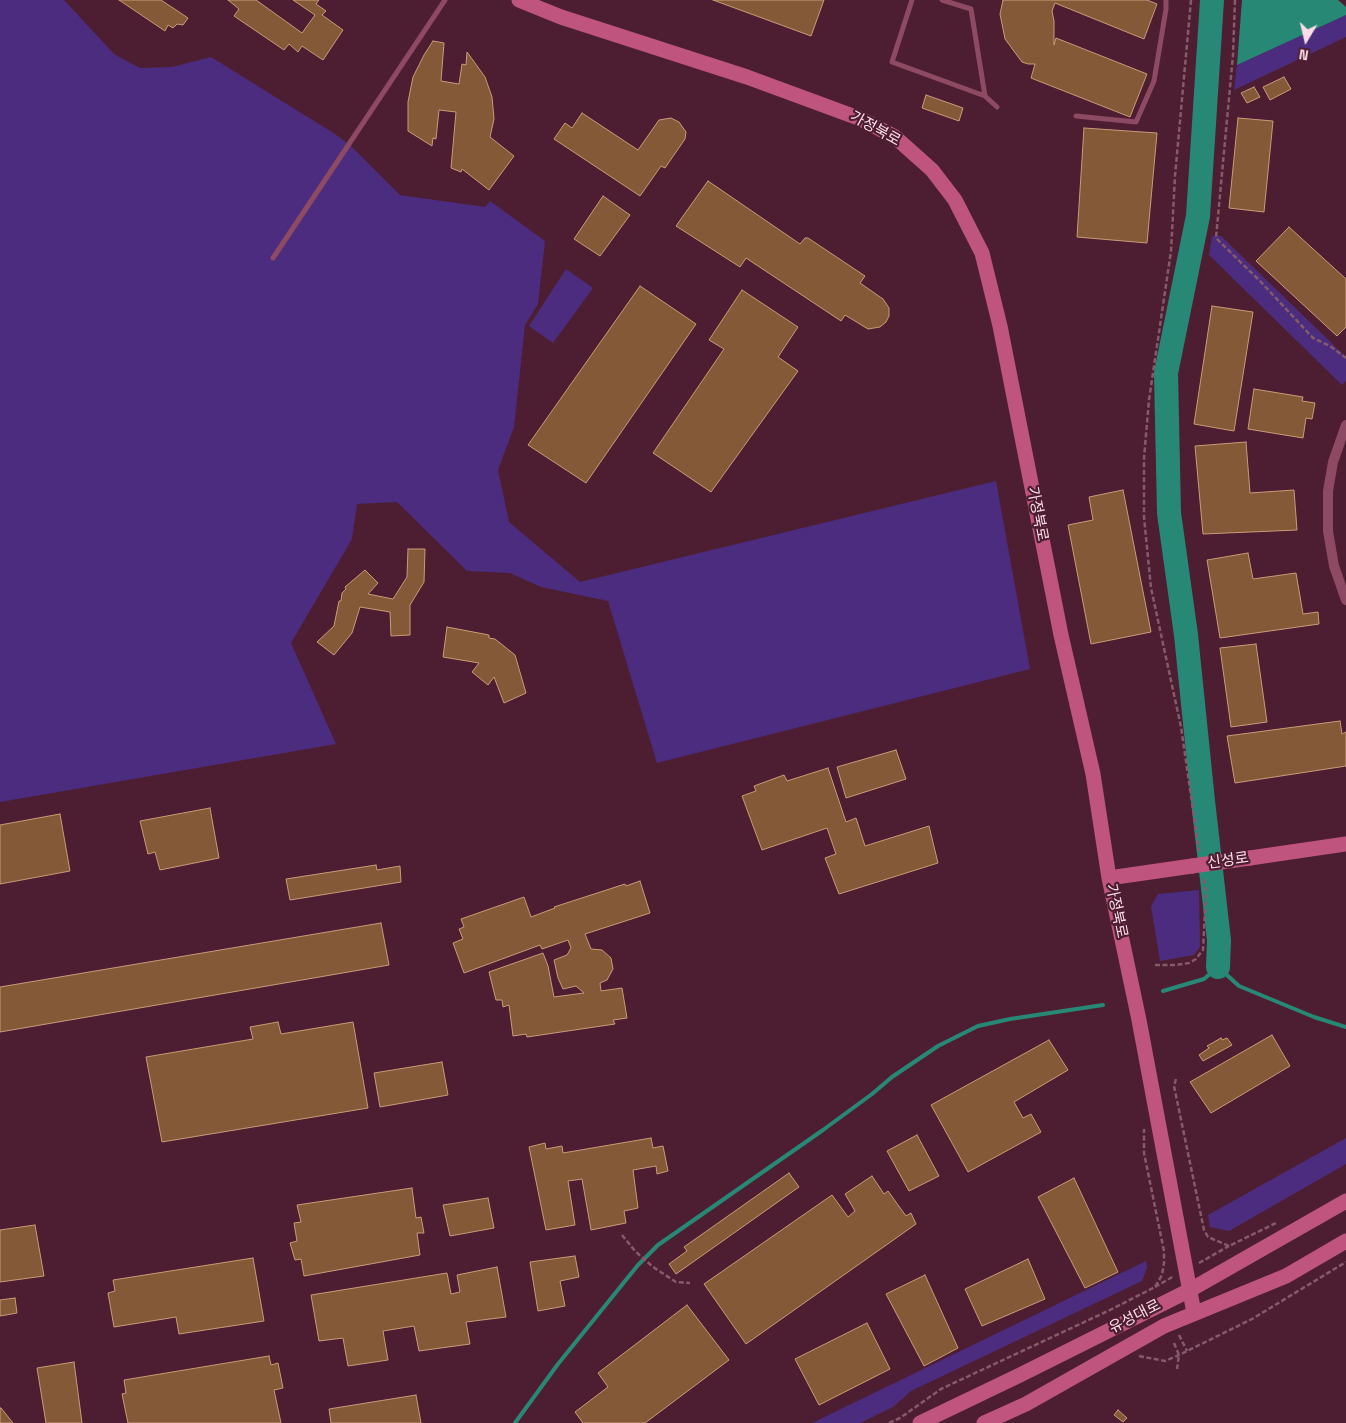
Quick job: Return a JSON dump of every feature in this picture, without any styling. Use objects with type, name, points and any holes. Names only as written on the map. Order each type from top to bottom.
[{"type":"main road","name":"가정북로","points":[[519,0],[561,17],[747,77],[861,119],[895,137],[932,170],[955,200],[982,253],[1000,326],[1061,635],[1093,774],[1109,878],[1137,1010],[1194,1313]]},
{"type":"main road","name":"신성로","points":[[1109,878],[1346,844]]},
{"type":"main road","name":"유성대로","points":[[920,1423],[1190,1290],[1346,1201]]},
{"type":"main road","name":"유성대로","points":[[984,1423],[1026,1404],[1164,1326],[1286,1276],[1346,1241]]},
{"type":"street","points":[[1346,425],[1333,462],[1328,491],[1328,531],[1334,566],[1346,600]]},
{"type":"lane","points":[[273,258],[445,0]]},
{"type":"lane","points":[[912,0],[892,62],[985,96],[997,108]]},
{"type":"lane","points":[[942,0],[971,9],[985,96]]},
{"type":"lane","points":[[1076,116],[1136,122],[1154,81],[1166,0]]},
{"type":"path","points":[[1155,965],[1188,963],[1196,959],[1204,950],[1206,890],[1198,865],[1181,727],[1151,588],[1144,517],[1144,458],[1149,400],[1171,251],[1175,176],[1191,0]]},
{"type":"path","points":[[1235,0],[1233,56],[1216,238],[1260,281],[1312,338],[1330,346],[1346,358]]},
{"type":"path","points":[[1176,1078],[1174,1086],[1204,1230],[1208,1238],[1229,1246],[1283,1220]]},
{"type":"path","points":[[889,1423],[900,1418],[941,1389],[1155,1287],[1162,1276],[1164,1251],[1144,1153],[1144,1128]]},
{"type":"path","points":[[622,1235],[635,1251],[653,1267],[676,1282],[690,1283]]},
{"type":"path","points":[[1138,1356],[1165,1361],[1179,1355],[1252,1319],[1346,1262]]},
{"type":"path","points":[[1174,1343],[1179,1355],[1177,1369]]},
{"type":"shaded area","points":[[0,0],[64,0],[114,54],[140,68],[172,67],[211,57],[335,134],[350,145],[400,195],[485,207],[490,201],[545,241],[538,304],[525,325],[514,427],[498,470],[509,522],[580,582],[996,481],[1030,669],[657,763],[608,601],[541,587],[510,573],[467,571],[397,502],[357,504],[352,539],[291,643],[336,744],[0,802]]},
{"type":"shaded area","points":[[1242,0],[1338,0],[1346,7],[1346,15],[1237,65]]},
{"type":"shaded area","points":[[1346,15],[1346,37],[1234,90],[1237,65]]},
{"type":"shaded area","points":[[1212,236],[1221,236],[1346,357],[1346,381],[1342,385],[1209,255]]},
{"type":"shaded area","points":[[566,269],[593,288],[553,343],[529,326]]},
{"type":"shaded area","points":[[1199,890],[1200,947],[1194,955],[1160,961],[1151,906],[1158,894]]},
{"type":"shaded area","points":[[1346,1138],[1346,1164],[1229,1231],[1210,1227],[1208,1215]]},
{"type":"shaded area","points":[[1146,1261],[1147,1268],[1142,1281],[911,1391],[893,1407],[860,1423],[812,1423]]},
{"type":"building","points":[[119,0],[161,0],[188,18],[183,25],[177,24],[173,28],[168,25],[165,31]]},
{"type":"building","points":[[228,0],[256,0],[302,33],[315,15],[293,0],[319,0],[316,4],[326,11],[322,15],[343,30],[323,60],[302,46],[298,52],[289,44],[284,50],[234,16],[239,9]]},
{"type":"building","points":[[713,0],[824,0],[811,36]]},
{"type":"building","points":[[1003,0],[1147,0],[1157,4],[1144,39],[1055,3],[1052,11],[1054,45],[1056,38],[1147,74],[1130,117],[1031,78],[1035,64],[1022,62],[1005,39],[1000,14]]},
{"type":"building","points":[[433,41],[444,43],[441,81],[459,84],[462,64],[466,65],[467,52],[485,77],[492,97],[494,119],[490,137],[514,156],[489,190],[462,169],[461,172],[451,168],[456,112],[439,110],[436,139],[433,138],[432,146],[408,131],[408,102],[413,77]]},
{"type":"building","points":[[1284,77],[1291,89],[1270,100],[1263,87]]},
{"type":"building","points":[[1254,87],[1260,97],[1247,103],[1241,93]]},
{"type":"building","points":[[926,95],[963,108],[959,121],[922,108]]},
{"type":"building","points":[[582,113],[638,150],[659,120],[671,118],[679,122],[686,132],[685,139],[665,168],[661,166],[640,196],[554,139],[565,123],[572,128]]},
{"type":"building","points":[[1238,118],[1273,121],[1264,212],[1229,208]]},
{"type":"building","points":[[1084,128],[1157,133],[1147,243],[1077,237]]},
{"type":"building","points":[[708,181],[800,244],[805,238],[808,238],[865,276],[860,283],[883,299],[889,308],[889,316],[886,322],[880,327],[868,329],[845,315],[841,321],[746,258],[740,267],[676,226]]},
{"type":"building","points":[[603,196],[630,215],[600,256],[574,239]]},
{"type":"building","points":[[1289,227],[1346,279],[1346,327],[1337,336],[1256,261]]},
{"type":"building","points":[[640,286],[696,324],[586,483],[528,445]]},
{"type":"building","points":[[742,290],[798,327],[778,357],[798,371],[711,492],[653,453],[724,349],[709,340]]},
{"type":"building","points":[[1212,306],[1253,312],[1234,431],[1194,424]]},
{"type":"building","points":[[1254,389],[1303,397],[1302,401],[1315,403],[1312,419],[1306,418],[1303,438],[1248,429]]},
{"type":"building","points":[[1246,442],[1250,493],[1294,490],[1297,530],[1203,534],[1195,446]]},
{"type":"building","points":[[1123,490],[1151,632],[1091,644],[1068,525],[1093,520],[1089,497]]},
{"type":"building","points":[[408,549],[425,549],[424,582],[410,605],[410,635],[391,636],[390,612],[360,607],[352,633],[334,655],[317,642],[334,626],[339,601],[341,601],[342,593],[346,589],[345,587],[365,570],[378,583],[368,594],[393,599],[407,577]]},
{"type":"building","points":[[1248,553],[1253,579],[1296,573],[1303,614],[1318,612],[1319,624],[1220,638],[1207,560]]},
{"type":"building","points":[[447,627],[489,635],[489,638],[495,639],[515,655],[526,693],[504,703],[494,677],[488,685],[472,672],[479,663],[443,657]]},
{"type":"building","points":[[1256,644],[1267,722],[1231,727],[1220,648]]},
{"type":"building","points":[[1340,721],[1342,734],[1346,732],[1346,766],[1235,783],[1227,736]]},
{"type":"building","points":[[896,750],[906,779],[846,798],[837,767]]},
{"type":"building","points":[[828,768],[846,822],[856,818],[865,846],[929,826],[938,863],[839,894],[825,858],[836,854],[827,828],[762,850],[742,796],[756,791],[754,786],[784,775],[787,781]]},
{"type":"building","points":[[210,808],[219,858],[160,870],[155,852],[148,854],[140,821]]},
{"type":"building","points":[[60,814],[70,871],[0,884],[0,825]]},
{"type":"building","points":[[376,865],[377,870],[400,866],[401,882],[290,900],[286,879]]},
{"type":"building","points":[[640,881],[650,913],[585,934],[591,949],[602,950],[611,958],[613,969],[607,980],[600,983],[601,991],[622,988],[627,1018],[613,1020],[615,1024],[527,1037],[526,1034],[513,1036],[509,1005],[503,1007],[502,1000],[496,1000],[489,972],[543,953],[548,966],[554,997],[584,993],[576,986],[563,989],[558,978],[554,960],[567,955],[571,948],[568,940],[542,949],[540,945],[464,973],[453,943],[463,939],[459,929],[464,927],[461,919],[524,897],[531,917],[554,907]]},
{"type":"building","points":[[381,923],[389,965],[0,1032],[0,987]]},
{"type":"building","points":[[278,1022],[281,1034],[353,1022],[368,1108],[162,1142],[146,1057],[253,1039],[250,1027]]},
{"type":"building","points":[[1272,1035],[1290,1066],[1211,1113],[1190,1082]]},
{"type":"building","points":[[1221,1038],[1222,1040],[1227,1038],[1232,1045],[1203,1061],[1199,1055],[1209,1048],[1207,1046]]},
{"type":"building","points":[[1049,1040],[1068,1070],[1014,1102],[1023,1118],[1031,1114],[1041,1132],[968,1172],[931,1105]]},
{"type":"building","points":[[442,1062],[448,1095],[380,1107],[374,1073]]},
{"type":"building","points":[[917,1135],[939,1176],[909,1191],[887,1151]]},
{"type":"building","points":[[651,1138],[653,1148],[663,1146],[668,1171],[657,1174],[656,1166],[633,1170],[638,1208],[624,1211],[626,1223],[591,1230],[582,1179],[568,1181],[575,1225],[546,1230],[529,1147],[545,1143],[546,1149],[562,1146],[563,1153]]},
{"type":"building","points":[[789,1173],[799,1187],[676,1274],[669,1264],[687,1251],[684,1247]]},
{"type":"building","points":[[872,1176],[884,1194],[888,1191],[906,1216],[911,1213],[916,1224],[746,1344],[704,1284],[832,1195],[848,1217],[855,1211],[845,1194]]},
{"type":"building","points":[[1074,1178],[1118,1272],[1085,1288],[1038,1197]]},
{"type":"building","points":[[412,1188],[416,1218],[421,1217],[424,1233],[417,1233],[420,1255],[304,1276],[301,1259],[295,1260],[290,1243],[297,1241],[294,1223],[301,1222],[297,1205]]},
{"type":"building","points":[[488,1198],[494,1228],[450,1236],[443,1205]]},
{"type":"building","points":[[35,1225],[44,1276],[0,1282],[0,1230]]},
{"type":"building","points":[[575,1256],[579,1277],[560,1281],[565,1306],[538,1311],[530,1262]]},
{"type":"building","points":[[253,1258],[264,1321],[179,1334],[176,1317],[114,1327],[108,1293],[115,1291],[113,1280]]},
{"type":"building","points":[[1028,1259],[1045,1299],[982,1326],[965,1289]]},
{"type":"building","points":[[497,1267],[506,1317],[466,1322],[470,1344],[419,1351],[414,1326],[383,1331],[388,1360],[348,1366],[343,1338],[319,1341],[311,1295],[447,1273],[451,1294],[460,1292],[457,1275]]},
{"type":"building","points":[[925,1275],[958,1348],[924,1366],[886,1294]]},
{"type":"building","points":[[15,1298],[17,1313],[0,1316],[0,1300]]},
{"type":"building","points":[[687,1305],[729,1360],[645,1423],[583,1423],[575,1412],[608,1387],[598,1373]]},
{"type":"building","points":[[867,1323],[890,1369],[819,1405],[795,1359]]},
{"type":"building","points":[[269,1356],[271,1365],[278,1363],[283,1388],[274,1390],[281,1423],[128,1423],[122,1394],[126,1393],[124,1380]]},
{"type":"building","points":[[74,1362],[82,1423],[46,1423],[37,1368]]},
{"type":"building","points":[[416,1395],[421,1423],[331,1423],[329,1409]]},
{"type":"building","points":[[1,1408],[13,1423],[0,1423]]},
{"type":"building","points":[[1118,1410],[1127,1418],[1123,1422],[1114,1415]]},
{"type":"waterway","points":[[1212,0],[1198,216],[1166,373],[1169,513],[1186,635],[1219,940],[1218,967]]},
{"type":"waterway","points":[[1163,991],[1204,979],[1218,967],[1239,986],[1314,1017],[1346,1027]]},
{"type":"waterway","points":[[515,1423],[558,1364],[638,1265],[658,1245],[823,1130],[892,1077],[938,1046],[978,1026],[1010,1019],[1103,1005]]}]
